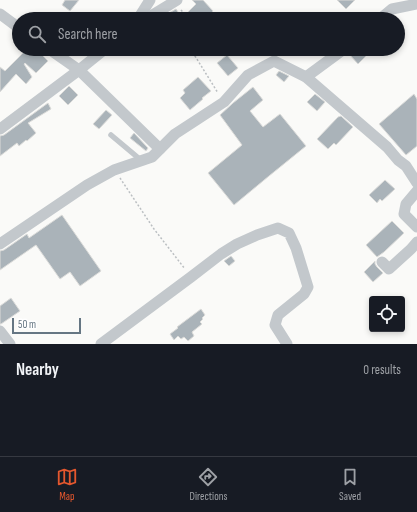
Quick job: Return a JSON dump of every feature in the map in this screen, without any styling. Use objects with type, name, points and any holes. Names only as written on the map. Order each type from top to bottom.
[{"type":"street","points":[[142,12],[150,0]]},
{"type":"street","points":[[158,12],[176,1]]},
{"type":"street","points":[[388,12],[392,9],[417,4]]},
{"type":"street","points":[[0,14],[12,23]]},
{"type":"street","points":[[59,56],[79,70],[160,149]]},
{"type":"street","points":[[0,129],[96,56]]},
{"type":"street","points":[[306,77],[334,56]]},
{"type":"street","points":[[0,244],[87,185],[114,170],[152,157],[175,134],[224,102],[248,75],[274,61],[306,77],[387,147],[398,160],[406,166],[417,183]]},
{"type":"street","points":[[417,191],[406,204],[404,214],[417,227]]},
{"type":"street","points":[[101,344],[221,254],[243,241],[278,228],[289,233],[296,248],[308,287],[304,294],[278,315],[274,325],[287,344]]},
{"type":"street","points":[[382,262],[389,269],[417,242]]},
{"type":"lane","points":[[111,135],[142,161]]},
{"type":"path","points":[[176,1],[184,12]]},
{"type":"path","points":[[195,56],[224,102]]},
{"type":"path","points":[[114,170],[154,229],[191,277]]},
{"type":"building","points":[[65,0],[79,0],[70,11],[62,5]]},
{"type":"building","points":[[192,0],[203,0],[213,11],[188,12],[196,4]]},
{"type":"building","points":[[337,0],[355,0],[346,9]]},
{"type":"building","points":[[176,9],[178,12],[171,12]]},
{"type":"building","points":[[20,56],[43,56],[48,61],[36,73],[25,63],[24,64],[32,77],[26,84],[16,74],[0,92],[0,67],[5,71]]},
{"type":"building","points":[[228,56],[238,68],[228,76],[217,63]]},
{"type":"building","points":[[351,56],[366,56],[358,64]]},
{"type":"building","points":[[279,71],[289,76],[284,82],[276,75]]},
{"type":"building","points":[[198,77],[211,91],[190,110],[180,98],[185,93],[183,90]]},
{"type":"building","points":[[69,86],[78,95],[68,105],[59,96]]},
{"type":"building","points":[[253,87],[263,100],[250,111],[263,127],[280,114],[306,146],[234,205],[208,173],[242,145],[220,115]]},
{"type":"building","points":[[315,94],[325,102],[317,111],[307,102]]},
{"type":"building","points":[[414,94],[417,99],[417,146],[406,155],[379,124]]},
{"type":"building","points":[[48,103],[51,109],[28,123],[36,133],[27,141],[26,140],[19,146],[17,143],[0,156],[0,136],[4,135]]},
{"type":"building","points":[[106,110],[112,115],[99,129],[93,124]]},
{"type":"building","points":[[341,116],[353,127],[336,145],[334,143],[328,149],[317,139],[338,117]]},
{"type":"building","points":[[134,133],[148,148],[146,151],[130,138]]},
{"type":"building","points":[[385,180],[395,189],[382,201],[380,199],[377,203],[369,195]]},
{"type":"building","points":[[62,215],[101,271],[80,286],[70,272],[60,279],[36,245],[0,270],[0,251],[4,250],[27,234],[29,238]]},
{"type":"building","points":[[392,221],[404,233],[377,257],[366,245]]},
{"type":"building","points":[[231,256],[235,261],[229,266],[224,261]]},
{"type":"building","points":[[375,261],[377,267],[383,273],[373,282],[364,272]]},
{"type":"building","points":[[11,298],[20,311],[0,324],[0,306]]},
{"type":"building","points":[[201,309],[205,315],[200,322],[202,324],[192,332],[194,336],[188,341],[184,337],[181,339],[178,336],[174,340],[170,334]]}]
